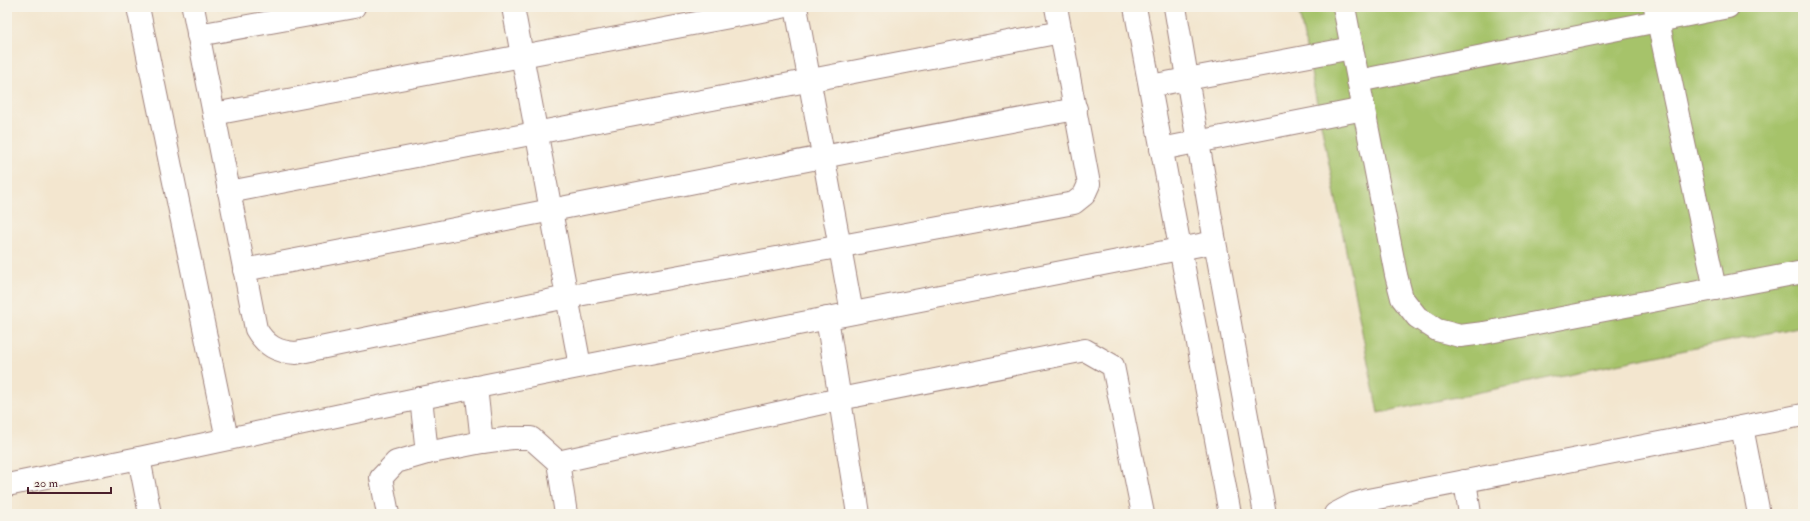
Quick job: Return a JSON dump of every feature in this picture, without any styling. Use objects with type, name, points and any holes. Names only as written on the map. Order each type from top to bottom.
[{"type":"lane","points":[[138,7],[227,439]]},
{"type":"lane","points":[[193,7],[256,329],[263,340],[272,348],[284,352],[296,353],[567,297],[1074,203],[1084,195],[1090,184],[1056,7]]},
{"type":"lane","points":[[198,35],[354,7]]},
{"type":"lane","points":[[513,7],[580,366]]},
{"type":"lane","points":[[214,114],[782,7]]},
{"type":"lane","points":[[796,7],[852,313]]},
{"type":"lane","points":[[1135,7],[1230,514]]},
{"type":"lane","points":[[1175,7],[1215,242],[1265,514]]},
{"type":"lane","points":[[1344,7],[1396,275],[1402,298],[1417,317],[1437,330],[1460,336],[1484,333],[1803,272]]},
{"type":"lane","points":[[1358,81],[1657,14],[1728,7]]},
{"type":"lane","points":[[1657,14],[1716,289]]},
{"type":"lane","points":[[229,192],[537,134],[809,79],[1061,32]]},
{"type":"lane","points":[[1150,86],[1352,48]]},
{"type":"lane","points":[[1162,149],[1364,108]]},
{"type":"lane","points":[[244,270],[551,211],[823,155],[1076,109]]},
{"type":"lane","points":[[7,484],[580,366],[1215,242]]},
{"type":"lane","points":[[827,318],[858,514]]},
{"type":"lane","points":[[558,462],[840,399],[1085,350],[1113,366],[1143,514]]},
{"type":"lane","points":[[476,387],[482,442]]},
{"type":"lane","points":[[421,398],[428,453]]},
{"type":"lane","points":[[1335,514],[1354,504],[1803,415]]},
{"type":"lane","points":[[1742,427],[1759,514]]},
{"type":"lane","points":[[388,514],[381,478],[396,462],[428,453],[482,442],[512,438],[530,438],[558,462],[566,514]]},
{"type":"lane","points":[[139,458],[150,514]]},
{"type":"lane","points":[[1465,481],[1470,514]]},
{"type":"green space","points":[[1298,7],[1803,7],[1803,326],[1378,413]]}]
